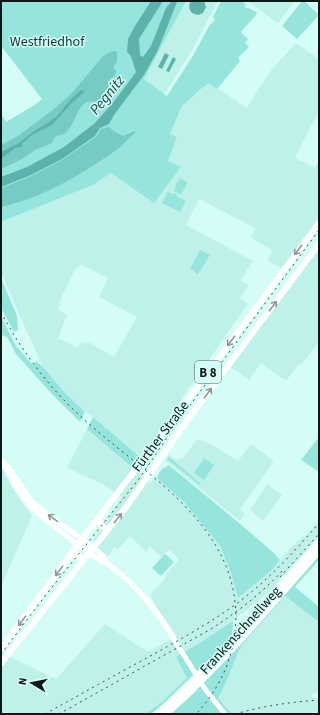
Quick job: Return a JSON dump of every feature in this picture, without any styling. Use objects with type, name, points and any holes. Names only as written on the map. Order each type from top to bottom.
[{"type":"main road","name":"Fürther Straße","points":[[1,649],[319,223]]},
{"type":"main road","name":"Fürther Straße","points":[[1,663],[145,482],[191,415],[319,244]]},
{"type":"main road","points":[[2,461],[9,468],[32,502],[82,539],[101,561],[107,563],[132,585],[152,607],[170,632],[204,690],[225,714]]},
{"type":"main road","points":[[2,461],[20,493],[32,509],[78,545],[91,551]]},
{"type":"main road","points":[[99,517],[101,526],[105,529],[109,529]]},
{"type":"main road","name":"Frankenschnellweg","points":[[202,676],[319,542]]},
{"type":"main road","name":"Frankenschnellweg","points":[[166,714],[202,676],[233,647],[319,551]]},
{"type":"main road","points":[[71,555],[74,554],[79,556],[82,559],[82,562]]},
{"type":"main road","points":[[10,637],[10,641],[16,644]]},
{"type":"main road","name":"Frankenschnellweg","points":[[157,714],[194,684]]},
{"type":"shaded area","points":[[151,1],[163,1],[139,39],[140,55],[143,57],[151,46],[166,8],[172,1],[177,2],[158,50],[144,75],[109,124],[100,128],[95,136],[62,159],[31,175],[1,187],[1,177],[27,167],[64,147],[95,123],[116,99],[136,72],[132,58],[127,52],[128,39]]},
{"type":"shaded area","points":[[186,1],[218,1],[194,47],[164,94],[144,79]]},
{"type":"shaded area","points":[[191,1],[204,1],[206,7],[203,13],[198,15],[192,13],[189,7]]},
{"type":"shaded area","points":[[247,1],[295,1],[277,23]]},
{"type":"shaded area","points":[[296,43],[319,59],[319,111],[295,158],[315,168],[319,161],[319,229],[287,271],[268,261],[272,250],[251,237],[255,228],[199,199],[186,225],[253,261],[241,280],[249,286],[240,298],[248,304],[141,457],[85,412],[66,394],[43,367],[1,272],[1,222],[93,185],[111,173],[181,167],[168,161],[177,137],[170,134],[182,106],[208,82],[247,108],[272,69]],"holes":[[[82,265],[108,278],[99,297],[137,317],[114,357],[88,342],[86,344],[83,342],[80,343],[78,348],[58,338],[67,315],[58,310],[61,304],[59,303],[76,268]]]},
{"type":"shaded area","points":[[116,51],[117,60],[113,67],[116,74],[108,81],[108,92],[103,103],[89,101],[83,104],[71,126],[64,134],[56,136],[52,143],[35,150],[24,158],[1,169],[1,159],[32,135],[52,125],[84,91],[69,101],[57,116],[20,142],[1,152],[1,145],[18,136],[54,109],[71,94],[103,56],[110,52]]},
{"type":"shaded area","points":[[165,53],[169,55],[162,69],[158,67]]},
{"type":"shaded area","points":[[173,57],[176,59],[169,72],[166,71]]},
{"type":"shaded area","points":[[81,90],[85,91],[52,125],[32,135],[22,144],[22,147],[16,148],[1,159],[1,152],[20,142],[57,116],[69,101]]},
{"type":"shaded area","points":[[109,127],[123,136],[135,131],[135,133],[116,150],[72,178],[26,200],[1,207],[1,188],[32,176],[62,160],[96,137],[101,129]]},
{"type":"shaded area","points":[[319,241],[319,342],[286,381],[261,363],[249,380],[227,364]]},
{"type":"shaded area","points":[[87,429],[133,468],[142,472],[140,475],[150,483],[158,475],[159,479],[184,502],[220,546],[231,573],[238,598],[272,570],[291,547],[308,533],[319,520],[319,536],[270,591],[233,621],[176,657],[188,678],[162,702],[145,714],[1,714],[1,651],[4,654],[56,679],[105,624],[148,652],[177,636],[159,611],[150,595],[179,559],[169,550],[161,557],[150,546],[146,552],[130,536],[118,549],[114,547],[108,557],[92,541],[122,497],[102,484],[67,468]]},
{"type":"shaded area","points":[[197,439],[211,444],[238,461],[251,444],[274,461],[240,509],[245,514],[240,521],[165,461],[169,455],[177,460],[183,458]]},
{"type":"shaded area","points":[[1,466],[13,489],[32,516],[1,586]]},
{"type":"shaded area","points":[[267,484],[282,495],[263,521],[250,510]]},
{"type":"shaded area","points":[[285,596],[319,622],[319,693],[312,694],[312,698],[319,698],[319,714],[231,714],[217,698],[225,685],[242,645]]},
{"type":"green space","name":"Westfriedhof","points":[[1,1],[186,1],[144,79],[167,96],[194,54],[209,26],[215,20],[213,17],[221,1],[241,1],[246,4],[246,8],[257,12],[241,32],[248,39],[245,43],[249,47],[238,58],[240,61],[217,89],[208,83],[182,106],[170,134],[177,137],[168,161],[181,167],[154,203],[111,173],[93,185],[1,222],[1,113],[6,122],[42,99],[1,46]]},
{"type":"green space","points":[[302,1],[304,1],[319,15],[297,39],[282,26]]},
{"type":"green space","points":[[180,178],[188,182],[181,195],[174,191],[175,185]]},
{"type":"green space","points":[[168,192],[177,194],[176,196],[186,201],[180,212],[162,203]]},
{"type":"green space","points":[[200,250],[210,255],[198,274],[190,269]]},
{"type":"green space","points":[[1,278],[17,316],[18,330],[14,332],[1,308]]},
{"type":"green space","points":[[1,316],[16,346],[33,365],[36,361],[43,367],[66,394],[85,412],[80,422],[50,392],[16,354],[7,337],[1,335]]},
{"type":"green space","points":[[93,417],[139,456],[133,468],[87,429]]},
{"type":"green space","points":[[319,437],[319,472],[301,460]]},
{"type":"green space","points":[[169,457],[201,484],[200,485],[167,459]]},
{"type":"green space","points":[[204,458],[214,465],[204,480],[194,473]]},
{"type":"green space","points":[[169,465],[239,523],[280,560],[272,570],[238,598],[231,573],[220,546],[184,502],[158,479],[158,475],[162,469]]},
{"type":"green space","points":[[165,554],[174,562],[161,576],[152,568]]},
{"type":"green space","points":[[319,556],[319,560],[295,587],[319,607],[319,622],[285,596],[242,645],[238,653],[218,698],[231,713],[171,714],[197,690],[197,688],[241,643]]},
{"type":"green space","points":[[233,621],[232,637],[162,705],[151,714],[145,714],[162,702],[187,678],[176,657]]},
{"type":"railway","points":[[1,654],[45,596],[139,479],[177,423],[319,230]]},
{"type":"railway","points":[[1,312],[17,340],[56,392],[67,404],[105,438],[161,483],[186,508],[208,534],[225,563],[234,596],[235,633],[233,644],[230,656],[217,687],[196,714]]},
{"type":"railway","points":[[45,714],[188,635],[233,606],[274,572],[319,523]]},
{"type":"railway","points":[[280,577],[319,534]]},
{"type":"railway","points":[[59,714],[211,629],[248,602],[282,571]]},
{"type":"railway","points":[[235,714],[277,705],[319,700]]},
{"type":"water label","name":"Pegnitz","points":[[107,95]]}]
